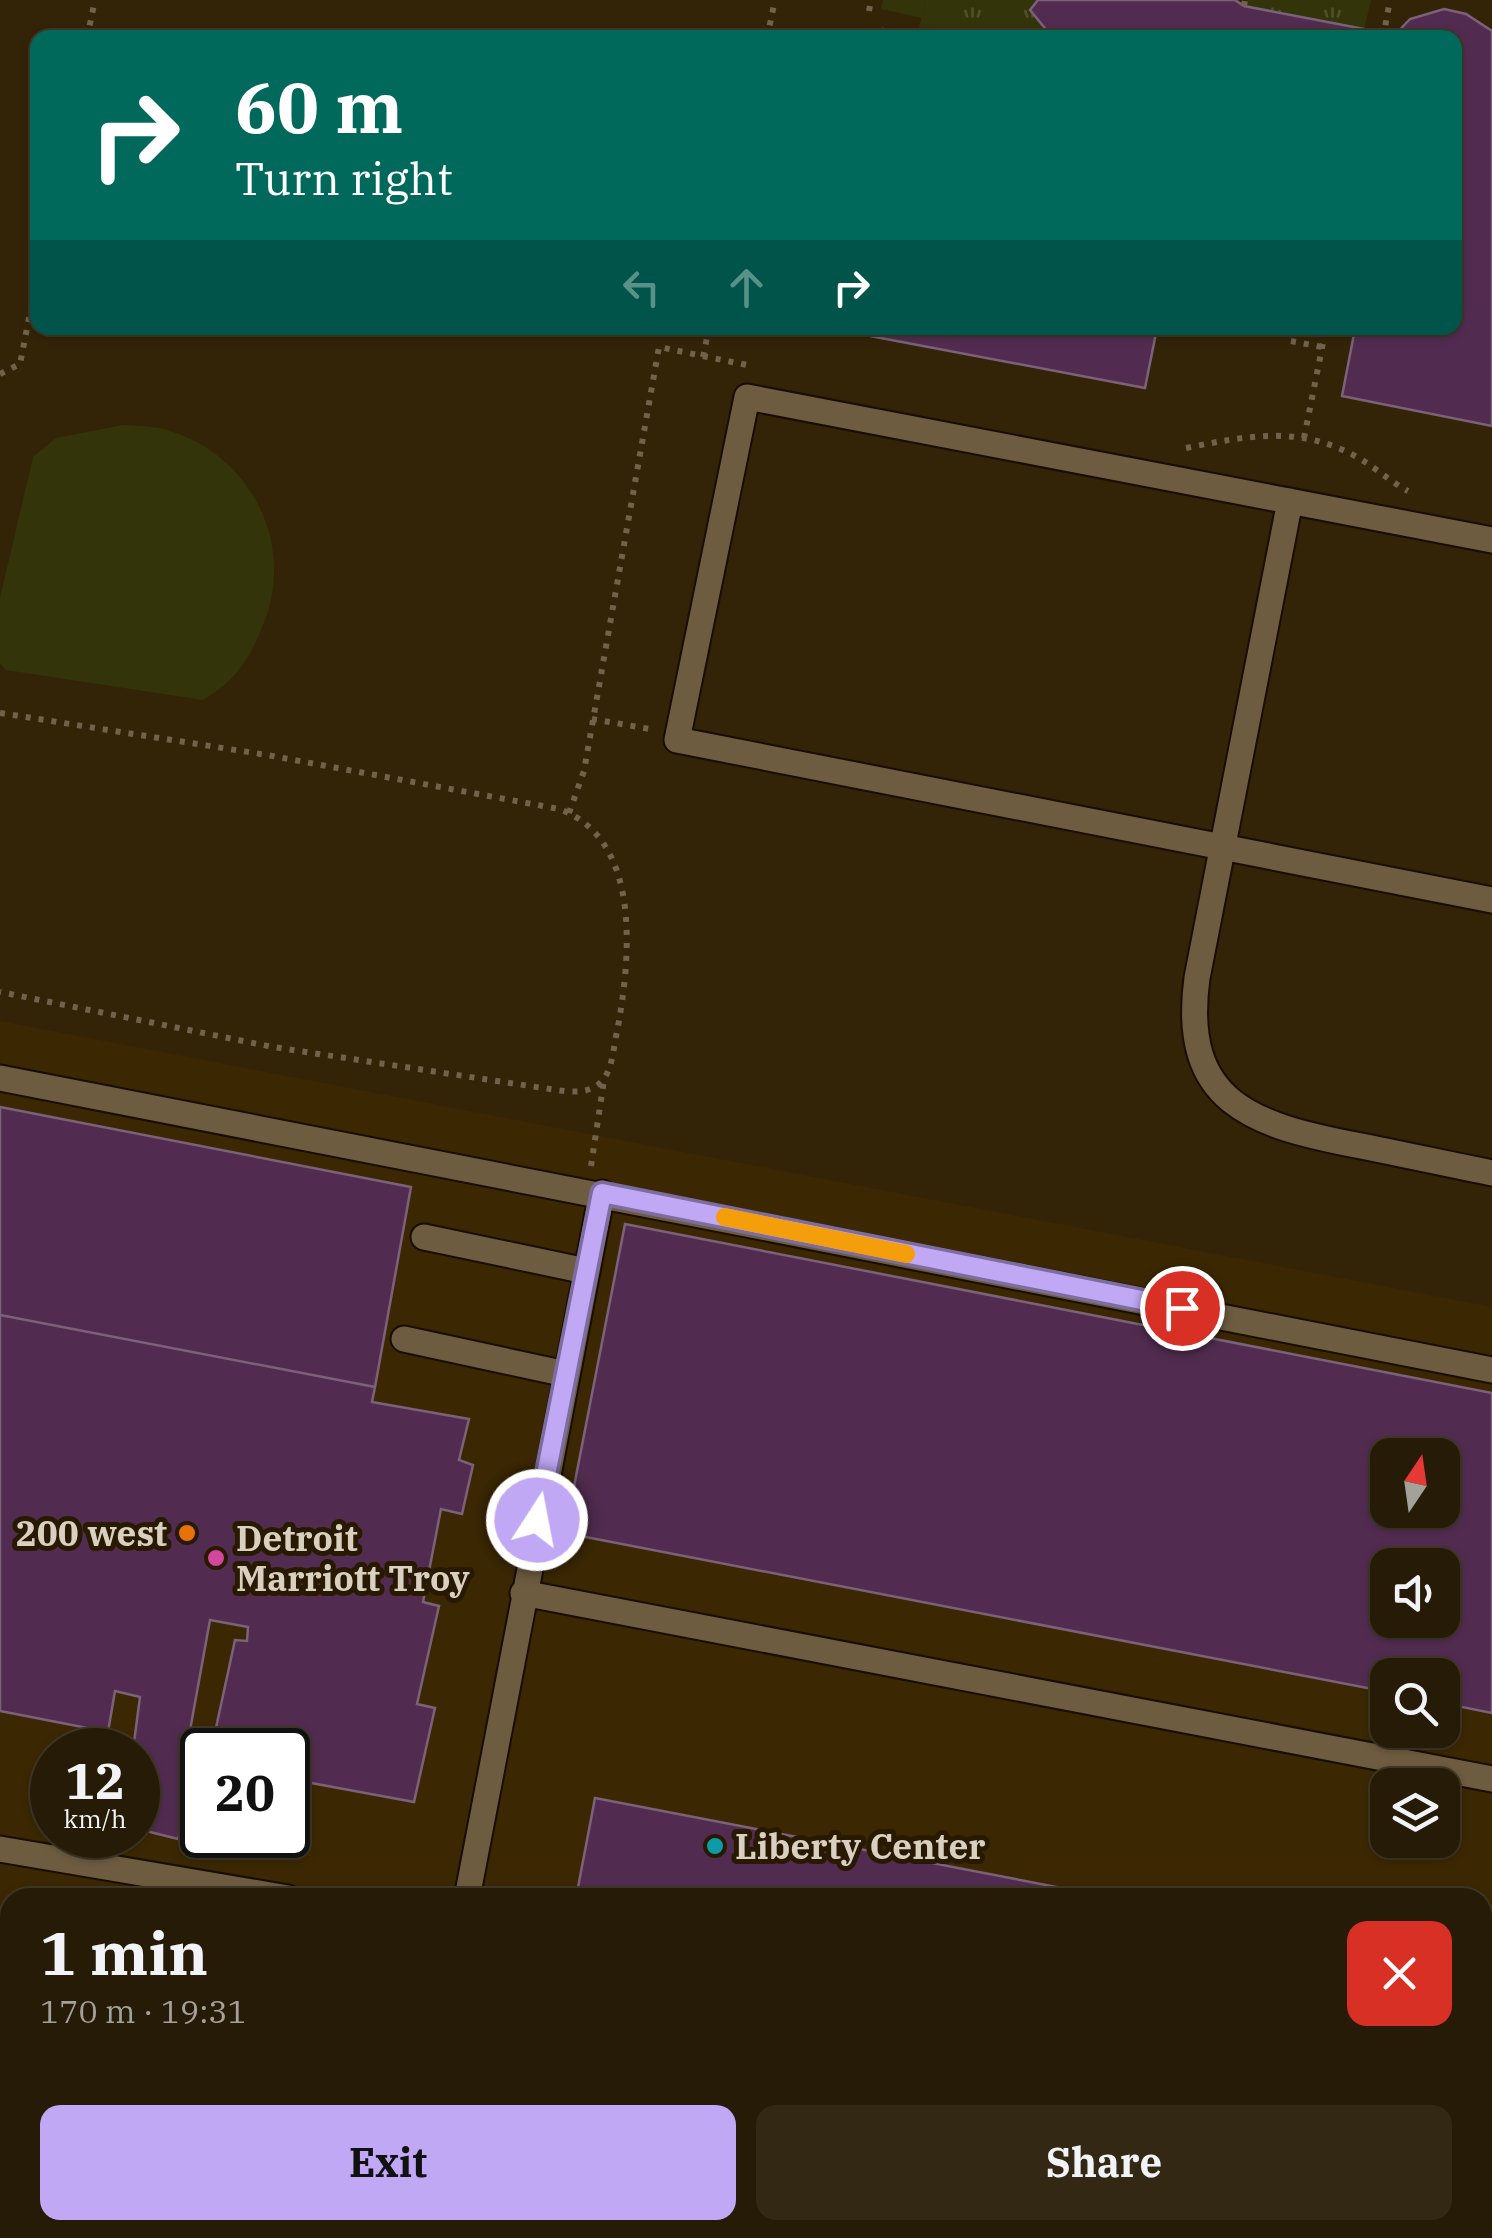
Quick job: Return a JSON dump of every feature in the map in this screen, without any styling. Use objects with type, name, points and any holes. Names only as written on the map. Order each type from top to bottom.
[{"type":"lane","points":[[1492,540],[746,397],[678,740],[1492,900]]},
{"type":"lane","points":[[1290,501],[1194,1015],[1200,1053],[1221,1090],[1254,1118],[1278,1128],[1492,1173]]},
{"type":"lane","points":[[0,1078],[1492,1370]]},
{"type":"lane","points":[[469,1888],[586,1271],[594,1192]]},
{"type":"lane","points":[[424,1237],[586,1271]]},
{"type":"lane","points":[[404,1339],[566,1374]]},
{"type":"lane","points":[[523,1593],[1492,1779]]},
{"type":"lane","points":[[0,1849],[229,1888]]},
{"type":"path","points":[[90,30],[96,0]]},
{"type":"path","points":[[768,30],[774,0]]},
{"type":"path","points":[[869,11],[871,0]]},
{"type":"path","points":[[1384,30],[1390,0]]},
{"type":"path","points":[[0,374],[20,364],[30,313]]},
{"type":"path","points":[[703,357],[708,335]]},
{"type":"path","points":[[1304,438],[1325,335]]},
{"type":"path","points":[[1291,340],[1322,347]]},
{"type":"path","points":[[569,813],[584,771],[659,347],[760,368]]},
{"type":"path","points":[[1177,448],[1246,434],[1304,438],[1343,450],[1398,486],[1421,495]]},
{"type":"path","points":[[0,713],[267,754],[569,813],[594,832],[611,855],[623,902],[624,987],[604,1078],[594,1192]]},
{"type":"path","points":[[592,719],[660,731],[678,740]]},
{"type":"path","points":[[0,992],[273,1047],[556,1090],[585,1091],[604,1078]]},
{"type":"shaded area","name":"Liberty Center","points":[[0,1021],[1492,1307],[1492,1888],[0,1888]]},
{"type":"green space","points":[[883,0],[926,0],[922,18],[881,9]]},
{"type":"green space","points":[[926,0],[1038,0],[1030,10],[1047,30],[918,30]]},
{"type":"green space","points":[[1247,0],[1371,0],[1364,29],[1246,5]]},
{"type":"green space","points":[[123,425],[170,431],[199,443],[224,461],[244,482],[270,535],[274,564],[264,623],[241,668],[203,700],[6,670],[0,663],[0,598],[33,457],[56,438]]},
{"type":"building","points":[[1038,0],[1235,0],[1244,6],[1364,29],[1046,30],[1030,10]]},
{"type":"building","points":[[1444,9],[1466,14],[1492,31],[1492,426],[1342,396],[1354,335],[1462,335],[1462,30],[1400,30],[1410,19]]},
{"type":"building","points":[[865,335],[1156,335],[1145,388]]},
{"type":"building","points":[[0,1107],[411,1187],[375,1387],[0,1315]]},
{"type":"building","points":[[625,1224],[1492,1393],[1492,1713],[1460,1707],[1460,1658],[1370,1658],[1370,1689],[565,1533]]},
{"type":"building","name":"Detroit Marriott Troy","points":[[0,1315],[375,1387],[372,1402],[469,1419],[459,1460],[473,1465],[462,1514],[441,1509],[423,1602],[439,1606],[417,1704],[435,1708],[414,1802],[310,1783],[310,1728],[216,1728],[235,1640],[247,1641],[248,1627],[210,1620],[190,1728],[180,1728],[178,1839],[160,1834],[160,1728],[136,1728],[140,1697],[115,1691],[109,1728],[87,1728],[0,1711]]},
{"type":"building","name":"Liberty Center","points":[[595,1798],[1062,1888],[578,1888]]},
{"type":"slow traffic","points":[[725,1217],[906,1254]]},
{"type":"place","name":"200 west","points":[[187,1533]]},
{"type":"place","name":"Detroit Marriott Troy","points":[[216,1558]]},
{"type":"place","name":"Liberty Center","points":[[715,1846]]},
{"type":"route","points":[[537,1520],[602,1193],[1182,1308]]}]
